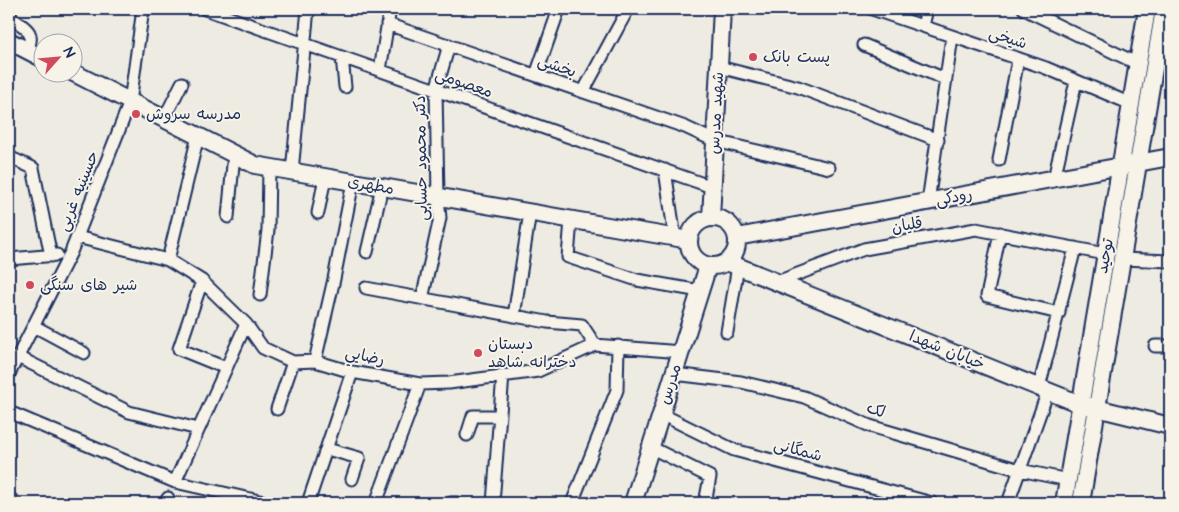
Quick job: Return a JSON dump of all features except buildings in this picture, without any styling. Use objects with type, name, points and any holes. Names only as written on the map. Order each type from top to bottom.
[{"type":"main road","name":"شهید مدرس","points":[[711,218],[720,9]]},
{"type":"main road","name":"توحید","points":[[1064,503],[1147,9]]},
{"type":"main road","name":"توحید","points":[[1081,503],[1138,163],[1163,60],[1164,9]]},
{"type":"main road","points":[[9,40],[32,53]]},
{"type":"main road","name":"مطهری","points":[[82,77],[255,165],[682,239]]},
{"type":"main road","name":"رودکی","points":[[737,237],[1170,157]]},
{"type":"main road","points":[[711,218],[724,221],[730,225],[737,237],[733,264],[708,266],[696,259],[690,247],[682,239],[691,234],[699,223],[711,218]]},
{"type":"main road","name":"خیابان شهدا","points":[[733,264],[1080,404],[1170,426]]},
{"type":"main road","name":"مدرس","points":[[633,503],[708,266]]},
{"type":"street","name":"حسینیه غربی","points":[[9,374],[78,237],[130,102],[143,9]]},
{"type":"street","name":"معصومی","points":[[205,9],[712,187]]},
{"type":"street","points":[[292,171],[303,43],[308,9]]},
{"type":"street","points":[[380,70],[390,9]]},
{"type":"street","points":[[536,76],[559,9]]},
{"type":"street","points":[[583,92],[628,9]]},
{"type":"street","name":"شیخی","points":[[872,9],[1018,59],[1131,104]]},
{"type":"street","points":[[923,26],[926,9]]},
{"type":"street","points":[[1024,9],[1138,64]]},
{"type":"street","points":[[9,16],[31,36],[27,50]]},
{"type":"street","name":"بخشی","points":[[387,24],[685,128],[715,141],[829,168]]},
{"type":"street","points":[[928,202],[952,37]]},
{"type":"street","name":"دکتر محمود حسابی","points":[[422,299],[440,218],[436,90],[449,45]]},
{"type":"street","points":[[864,45],[946,80]]},
{"type":"street","points":[[342,57],[345,87]]},
{"type":"street","points":[[998,160],[1018,59]]},
{"type":"street","points":[[719,67],[798,87],[938,140]]},
{"type":"street","points":[[1054,179],[1076,81]]},
{"type":"street","points":[[164,119],[182,83]]},
{"type":"street","points":[[168,260],[198,136]]},
{"type":"street","points":[[228,217],[234,154]]},
{"type":"street","points":[[9,157],[33,168],[51,256]]},
{"type":"street","points":[[260,295],[268,230],[268,167]]},
{"type":"street","points":[[665,170],[682,239]]},
{"type":"street","points":[[318,214],[325,177]]},
{"type":"street","points":[[315,361],[334,279],[353,182]]},
{"type":"street","points":[[367,252],[382,187]]},
{"type":"street","points":[[514,316],[530,212]]},
{"type":"street","points":[[571,220],[568,257],[637,280],[700,291]]},
{"type":"street","name":"قلیان","points":[[777,282],[864,249],[976,229],[1106,254]]},
{"type":"street","points":[[1000,233],[987,296],[1059,313]]},
{"type":"street","name":"رضایي","points":[[78,237],[168,260],[202,281],[246,324],[263,348],[293,362],[315,361],[352,372],[420,384],[538,370],[595,345],[680,352]]},
{"type":"street","points":[[1008,503],[1020,470],[1044,389],[1059,313],[1075,248]]},
{"type":"street","points":[[9,259],[51,256],[71,252]]},
{"type":"street","points":[[1122,260],[1170,261]]},
{"type":"street","points":[[727,332],[733,264]]},
{"type":"street","points":[[202,281],[179,349],[226,368]]},
{"type":"street","points":[[366,288],[547,322],[582,325],[595,345]]},
{"type":"street","points":[[175,482],[246,324]]},
{"type":"street","points":[[34,326],[84,353]]},
{"type":"street","points":[[572,503],[617,390],[618,346]]},
{"type":"street","points":[[1154,346],[1170,346]]},
{"type":"street","points":[[18,356],[129,412],[198,429]]},
{"type":"street","points":[[277,409],[293,362]]},
{"type":"street","points":[[308,503],[352,372]]},
{"type":"street","name":"لک","points":[[674,374],[741,382],[804,397],[870,426],[1020,470],[1068,480]]},
{"type":"street","points":[[493,503],[503,375]]},
{"type":"street","points":[[376,503],[420,384]]},
{"type":"street","points":[[9,412],[175,482],[268,503]]},
{"type":"street","name":"شمگانی","points":[[661,414],[734,450],[932,503]]},
{"type":"street","points":[[467,435],[472,416],[500,416]]},
{"type":"street","points":[[650,447],[710,477],[706,503]]},
{"type":"street","points":[[326,449],[358,458],[352,479]]},
{"type":"street","points":[[451,503],[457,503]]},
{"type":"place","name":"پست بانک","points":[[753,57]]},
{"type":"place","name":"مدرسه سروش","points":[[136,114]]},
{"type":"place","name":"شیر های سنگی","points":[[30,285]]},
{"type":"place","name":"دبستان دخترانه شاهد","points":[[478,353]]}]
